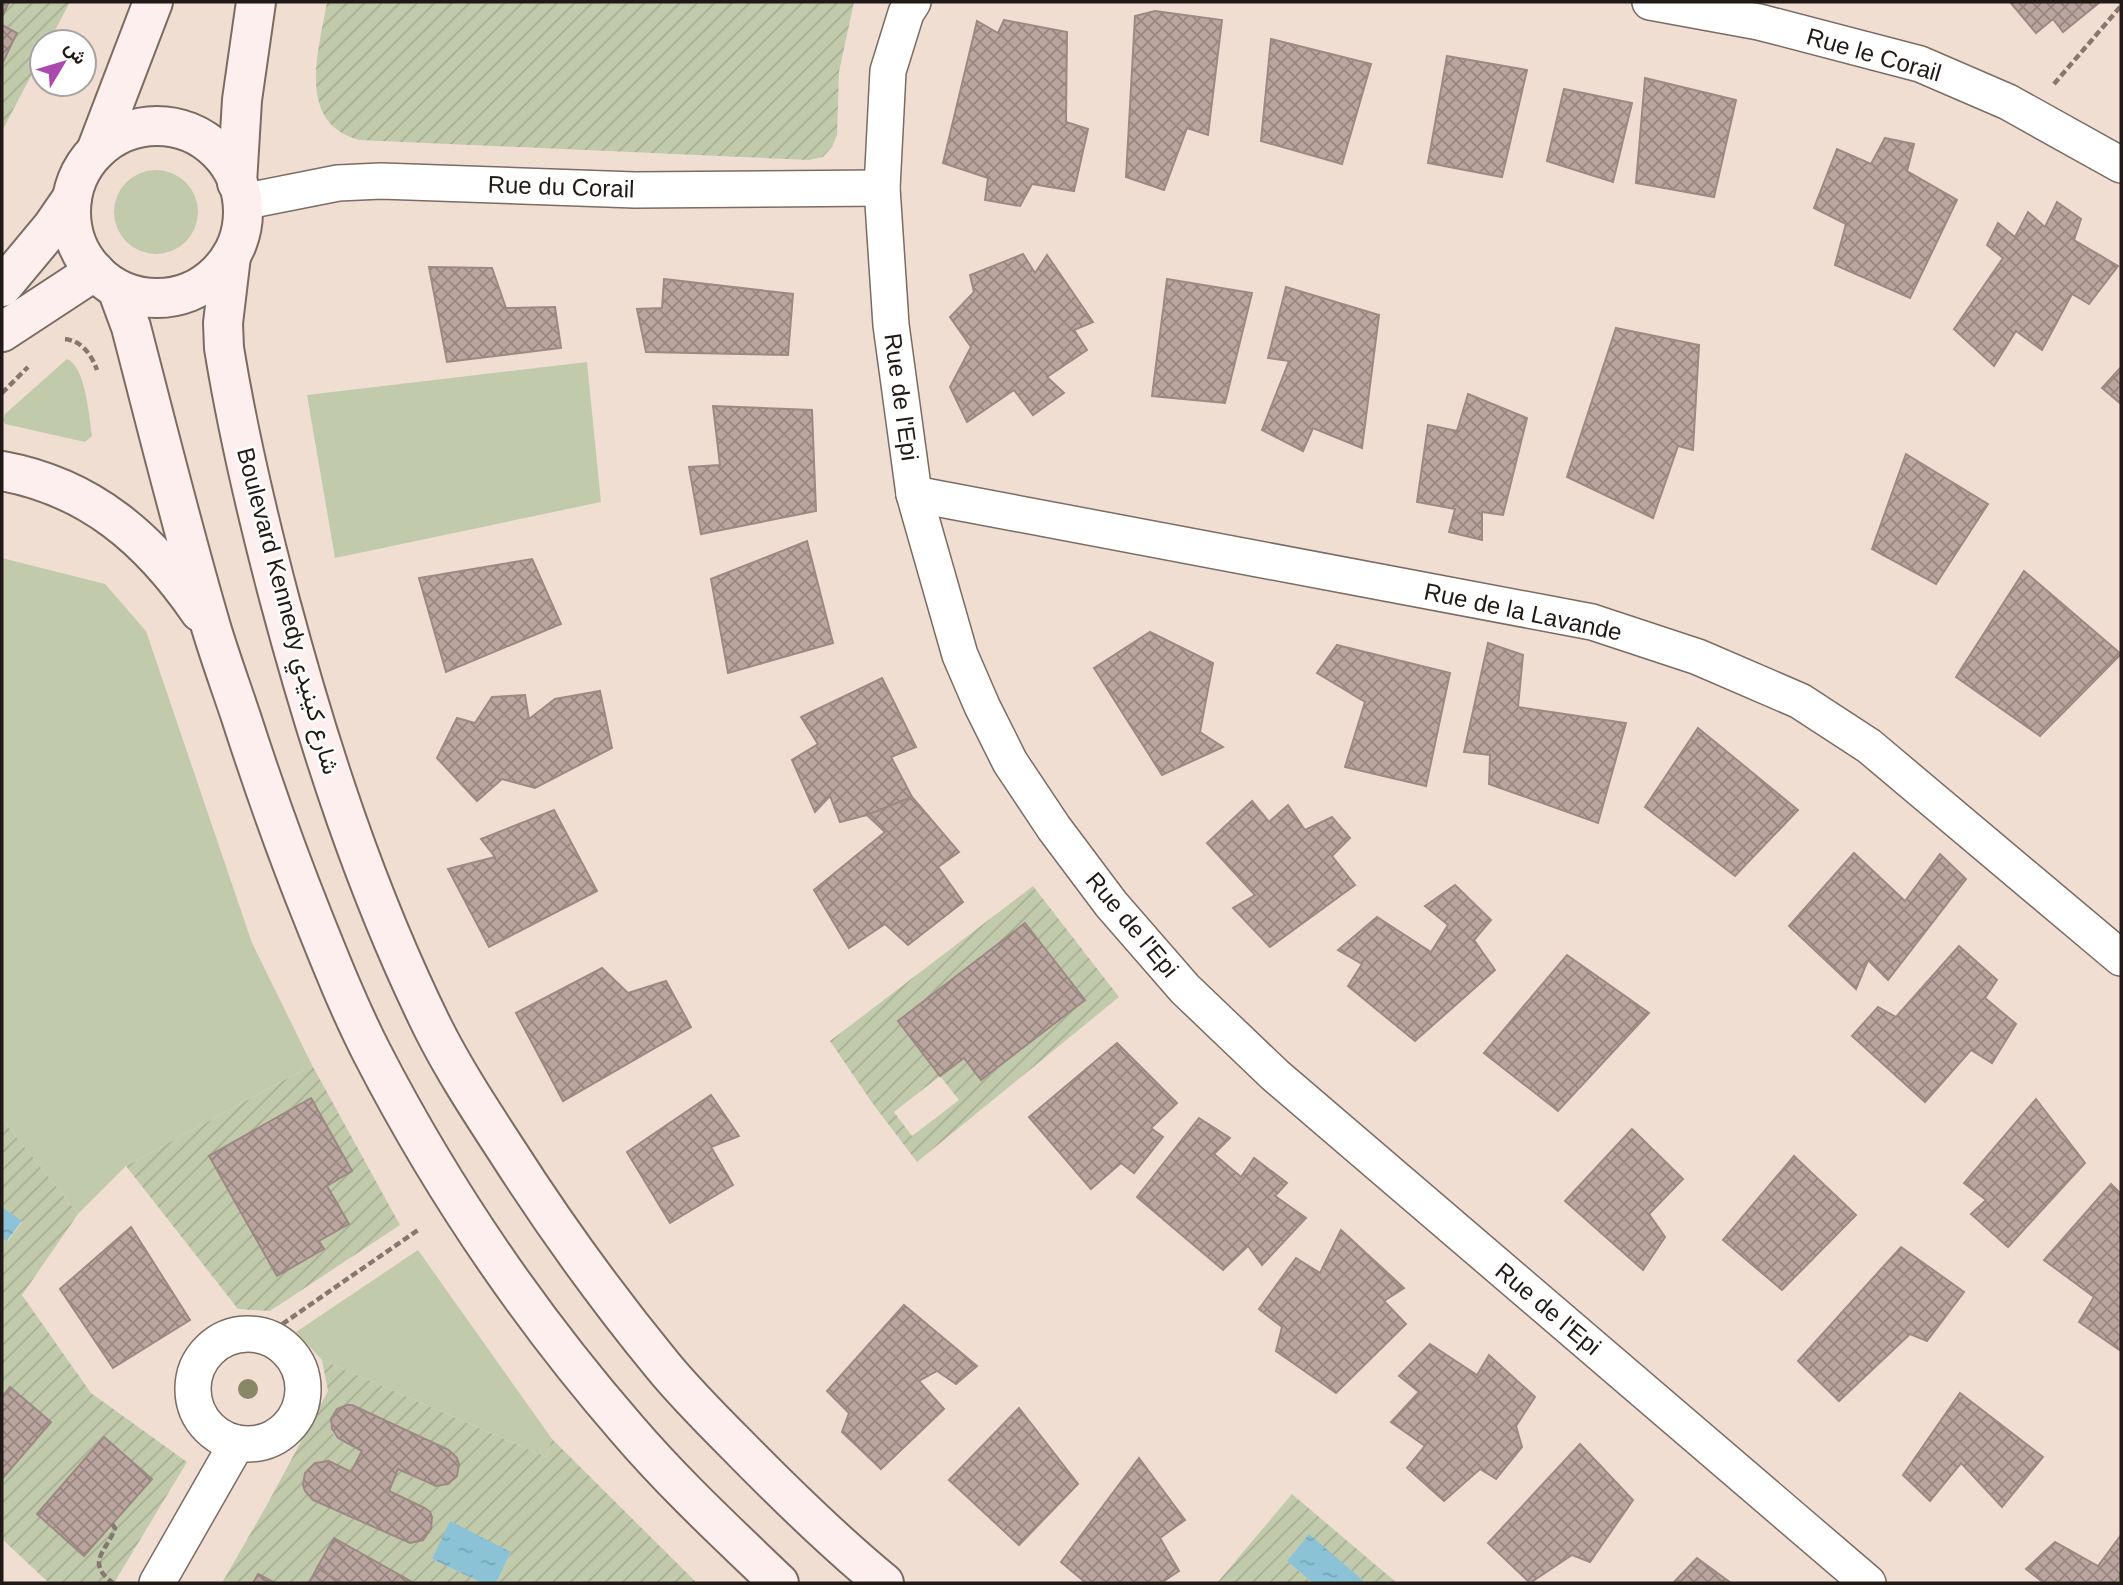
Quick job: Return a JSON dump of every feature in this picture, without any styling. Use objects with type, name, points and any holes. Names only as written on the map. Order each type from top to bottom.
[{"type":"main road","points":[[2,287],[52,227],[72,198],[80,173],[96,151],[153,2]]},
{"type":"main road","points":[[2,332],[106,280],[149,298],[159,298],[191,291],[210,280],[225,265],[241,230],[243,216],[240,193],[242,100],[256,2]]},
{"type":"main road","points":[[96,151],[113,138],[133,130],[175,128],[195,135],[213,148],[228,164],[240,193]]},
{"type":"main road","points":[[72,198],[72,224],[79,249],[106,280],[131,327],[212,629],[267,797],[295,874],[372,1052],[433,1163],[563,1351],[595,1392],[704,1512],[779,1583]]},
{"type":"main road","name":"Boulevard Kennedy شارع كينيدي","points":[[231,256],[225,299],[224,348],[257,513],[302,683],[337,793],[371,888],[435,1031],[482,1113],[533,1192],[597,1282],[665,1369],[801,1509],[884,1583]]},
{"type":"main road","points":[[2,471],[23,475],[66,491],[120,522],[169,571],[212,629]]},
{"type":"street","name":"Rue de l'Epi","points":[[913,2],[906,13],[888,71],[882,188],[891,325],[914,494],[960,655],[1010,762],[1102,893],[1185,989],[1275,1075],[1868,1583]]},
{"type":"street","name":"Rue le Corail","points":[[1650,2],[1759,22],[1920,64],[2008,102],[2121,165]]},
{"type":"street","name":"Rue du Corail","points":[[240,193],[381,181],[635,190],[882,188]]},
{"type":"street","name":"Rue de la Lavande","points":[[914,494],[1592,622],[1698,657],[1800,701],[1869,746],[2121,958]]},
{"type":"street","points":[[237,1334],[265,1336],[289,1351],[299,1365],[303,1399],[297,1416],[287,1430],[271,1440],[255,1444],[237,1443],[220,1436],[205,1424],[200,1416],[195,1407],[193,1388],[196,1370],[206,1353],[220,1341],[237,1334]]},
{"type":"street","points":[[158,1583],[237,1443]]},
{"type":"path","points":[[2028,113],[2121,6]]},
{"type":"path","points":[[60,339],[70,339],[81,345],[99,375]]},
{"type":"path","points":[[2,393],[29,366]]},
{"type":"path","points":[[265,1336],[418,1230]]},
{"type":"path","points":[[112,1524],[114,1532],[100,1553],[99,1560],[102,1573],[113,1583]]},
{"type":"green space","points":[[9,2],[70,2],[56,28],[28,28],[28,82],[2,131],[2,64],[17,33],[2,25],[2,17]]},
{"type":"green space","points":[[327,2],[854,2],[839,72],[837,135],[832,147],[823,157],[809,160],[359,140],[339,131],[326,118],[319,101],[317,62]]},
{"type":"green space","points":[[156,170],[172,173],[191,189],[198,212],[195,228],[179,247],[156,254],[140,251],[121,235],[114,212],[117,196],[133,177]]},
{"type":"green space","points":[[67,359],[73,364],[82,382],[92,436],[85,442],[5,424],[5,414]]},
{"type":"green space","points":[[587,362],[601,502],[335,558],[307,395]]},
{"type":"green space","points":[[2,558],[105,584],[146,631],[252,943],[312,1065],[126,1166],[78,1214],[2,1119]]},
{"type":"green space","points":[[1033,886],[1119,997],[917,1162],[830,1041]],"holes":[[[1085,1000],[982,1080],[964,1058],[940,1076],[899,1021]],[[940,1076],[959,1100],[912,1136],[894,1112]]]},
{"type":"green space","points":[[312,1065],[400,1225],[270,1311],[238,1309],[126,1166]],"holes":[[[311,1099],[327,1186],[349,1224],[319,1241],[324,1250],[277,1275]]]},
{"type":"green space","points":[[2,1119],[78,1214],[22,1295],[91,1393],[187,1462],[114,1583],[49,1583],[2,1539],[2,1479],[51,1422],[10,1387],[2,1397],[2,1237],[8,1241],[22,1222],[2,1207]],"holes":[[[104,1437],[152,1479],[84,1556],[37,1514]]]},
{"type":"green space","points":[[418,1250],[552,1439],[546,1457],[322,1360],[296,1332]]},
{"type":"green space","points":[[322,1360],[546,1457],[552,1439],[697,1583],[496,1583],[511,1552],[432,1559],[482,1583],[414,1583],[334,1538],[309,1583],[275,1583],[258,1574],[253,1583],[222,1583],[328,1391]],"holes":[[[352,1405],[449,1450],[457,1460],[458,1472],[447,1485],[436,1486],[398,1469],[389,1491],[425,1508],[431,1516],[432,1524],[423,1540],[410,1543],[313,1500],[306,1491],[305,1476],[315,1463],[329,1461],[351,1472],[362,1451],[336,1437],[331,1423],[338,1410]]]},
{"type":"green space","points":[[1292,1494],[1397,1583],[1363,1583],[1364,1581],[1309,1535],[1287,1561],[1313,1583],[1217,1583]]},
{"type":"water","points":[[2,1207],[22,1221],[7,1241],[2,1237]]},
{"type":"water","points":[[450,1521],[511,1552],[496,1583],[482,1583],[432,1559]]},
{"type":"water","points":[[1309,1534],[1364,1581],[1363,1583],[1313,1583],[1287,1561]]},
{"type":"building","points":[[2,2],[9,2],[2,17]]},
{"type":"building","points":[[2010,2],[2100,2],[2063,32],[2053,19],[2036,33]]},
{"type":"building","points":[[1155,11],[1222,20],[1208,135],[1187,128],[1164,190],[1126,177],[1135,16]]},
{"type":"building","points":[[1004,20],[1067,32],[1066,122],[1088,129],[1074,191],[1032,184],[1020,206],[985,200],[988,178],[943,163],[977,21],[998,33]]},
{"type":"building","points":[[2,25],[17,33],[2,64]]},
{"type":"building","points":[[1271,39],[1371,64],[1342,164],[1261,141]]},
{"type":"building","points":[[1447,56],[1527,70],[1502,177],[1428,163]]},
{"type":"building","points":[[1645,78],[1736,100],[1714,197],[1636,183]]},
{"type":"building","points":[[1564,89],[1632,103],[1613,182],[1547,161]]},
{"type":"building","points":[[1885,138],[1914,144],[1907,171],[1957,200],[1910,298],[1835,265],[1846,224],[1814,208],[1837,149],[1871,164]]},
{"type":"building","points":[[2057,202],[2081,219],[2074,240],[2118,266],[2089,304],[2072,294],[2042,350],[2016,331],[1994,366],[1954,329],[2003,258],[1987,245],[1998,223],[2015,237],[2028,212],[2045,227]]},
{"type":"building","points":[[1023,254],[1035,273],[1047,255],[1093,322],[1074,330],[1087,350],[1047,377],[1064,393],[1033,415],[1014,390],[967,422],[950,387],[971,347],[950,317],[974,292],[970,275]]},
{"type":"building","points":[[429,267],[492,268],[506,308],[555,307],[561,348],[447,362]]},
{"type":"building","points":[[664,279],[793,294],[788,355],[646,352],[637,309],[662,308]]},
{"type":"building","points":[[1167,279],[1252,293],[1225,403],[1152,396]]},
{"type":"building","points":[[1286,287],[1379,315],[1362,448],[1313,428],[1303,451],[1262,430],[1289,361],[1268,358]]},
{"type":"building","points":[[1616,328],[1699,345],[1693,450],[1678,446],[1653,518],[1567,477]]},
{"type":"building","points":[[2121,367],[2121,404],[2102,388]]},
{"type":"building","points":[[1468,394],[1527,418],[1503,515],[1482,512],[1482,540],[1449,532],[1455,509],[1417,502],[1428,425],[1457,431]]},
{"type":"building","points":[[713,406],[812,410],[816,511],[701,534],[689,467],[720,465]]},
{"type":"building","points":[[1906,454],[1988,504],[1936,584],[1872,549]]},
{"type":"building","points":[[807,541],[833,643],[728,673],[711,579]]},
{"type":"building","points":[[532,559],[561,624],[446,672],[419,578]]},
{"type":"building","points":[[2024,571],[2121,654],[2040,736],[1956,677]]},
{"type":"building","points":[[1150,632],[1213,663],[1200,732],[1223,747],[1162,775],[1094,668]]},
{"type":"building","points":[[1488,643],[1523,655],[1518,707],[1626,723],[1598,823],[1489,784],[1490,755],[1464,752]]},
{"type":"building","points":[[1337,645],[1450,673],[1426,786],[1345,767],[1365,702],[1317,673]]},
{"type":"building","points":[[882,678],[916,747],[891,757],[912,797],[867,815],[840,822],[830,796],[815,812],[792,760],[818,744],[801,717]]},
{"type":"building","points":[[600,691],[612,748],[535,788],[502,779],[477,801],[437,758],[457,718],[475,723],[492,697],[525,695],[529,719],[555,699]]},
{"type":"building","points":[[1698,728],[1798,810],[1735,876],[1645,807]]},
{"type":"building","points":[[912,797],[959,852],[938,867],[963,902],[908,945],[885,924],[849,948],[814,890],[885,832],[867,815]]},
{"type":"building","points":[[1252,801],[1269,822],[1288,805],[1305,830],[1332,817],[1350,838],[1332,856],[1355,885],[1270,947],[1233,908],[1255,895],[1207,843]]},
{"type":"building","points":[[554,810],[597,891],[489,947],[448,869],[495,857],[481,839]]},
{"type":"building","points":[[1854,853],[1905,901],[1940,854],[1966,879],[1888,980],[1868,960],[1856,989],[1789,926]]},
{"type":"building","points":[[1455,885],[1491,920],[1474,940],[1495,970],[1415,1041],[1348,986],[1362,964],[1338,950],[1377,917],[1431,952],[1448,925],[1425,906]]},
{"type":"building","points":[[1025,923],[1085,1000],[981,1080],[964,1058],[940,1076],[898,1021]]},
{"type":"building","points":[[1959,946],[1997,980],[1985,998],[2016,1024],[1992,1063],[1971,1050],[1925,1102],[1852,1036],[1878,1007],[1896,1017]]},
{"type":"building","points":[[1567,955],[1649,1013],[1558,1111],[1484,1053]]},
{"type":"building","points":[[602,968],[628,993],[666,981],[691,1027],[563,1101],[516,1013]]},
{"type":"building","points":[[1117,1043],[1177,1103],[1151,1128],[1163,1137],[1134,1173],[1121,1163],[1091,1189],[1029,1117]]},
{"type":"building","points":[[711,1095],[739,1136],[711,1147],[733,1185],[670,1223],[627,1152]]},
{"type":"building","points":[[311,1098],[352,1171],[327,1186],[349,1224],[319,1241],[324,1249],[277,1276],[209,1156]]},
{"type":"building","points":[[2036,1099],[2085,1163],[2008,1247],[1971,1214],[1986,1200],[1964,1183]]},
{"type":"building","points":[[1199,1118],[1230,1138],[1214,1154],[1241,1177],[1254,1158],[1287,1183],[1275,1196],[1306,1218],[1262,1265],[1248,1246],[1223,1270],[1137,1197]]},
{"type":"building","points":[[1632,1129],[1683,1179],[1649,1214],[1665,1237],[1643,1270],[1565,1201]]},
{"type":"building","points":[[1794,1156],[1856,1215],[1782,1290],[1723,1240]]},
{"type":"building","points":[[2111,1184],[2121,1194],[2121,1351],[2079,1322],[2094,1297],[2044,1260]]},
{"type":"building","points":[[131,1227],[190,1320],[113,1368],[60,1289]]},
{"type":"building","points":[[1341,1230],[1404,1288],[1384,1301],[1406,1324],[1336,1393],[1276,1351],[1282,1327],[1259,1309],[1296,1258],[1320,1273]]},
{"type":"building","points":[[1901,1247],[1964,1292],[1927,1341],[1910,1334],[1839,1401],[1798,1361]]},
{"type":"building","points":[[904,1305],[977,1366],[956,1384],[937,1371],[919,1381],[944,1409],[881,1469],[842,1432],[849,1413],[827,1391]]},
{"type":"building","points":[[1430,1344],[1477,1375],[1489,1355],[1535,1397],[1516,1426],[1522,1447],[1496,1479],[1480,1469],[1444,1501],[1407,1468],[1425,1446],[1391,1422],[1419,1392],[1399,1376]]},
{"type":"building","points":[[10,1387],[51,1422],[2,1479],[2,1397]]},
{"type":"building","points":[[1960,1393],[2043,1457],[2002,1507],[1961,1463],[1930,1501],[1903,1475]]},
{"type":"building","points":[[347,1405],[449,1450],[457,1458],[457,1476],[448,1484],[436,1486],[398,1469],[389,1491],[425,1508],[432,1517],[431,1529],[423,1540],[410,1543],[313,1500],[305,1491],[305,1473],[315,1463],[329,1461],[351,1472],[362,1451],[338,1438],[332,1429],[331,1419],[337,1409]]},
{"type":"building","points":[[1019,1408],[1078,1484],[1019,1545],[949,1480]]},
{"type":"building","points":[[104,1437],[152,1479],[84,1556],[37,1514]]},
{"type":"building","points":[[1580,1444],[1633,1500],[1590,1562],[1572,1555],[1530,1583],[1488,1543]]},
{"type":"building","points":[[1139,1458],[1185,1520],[1160,1538],[1179,1571],[1161,1583],[1086,1583],[1061,1562]]},
{"type":"building","points":[[2121,1535],[2121,1583],[2044,1583],[2026,1569],[2055,1542],[2098,1566]]},
{"type":"building","points":[[334,1538],[414,1583],[342,1583],[317,1568]]},
{"type":"building","points":[[1697,1558],[1731,1583],[1673,1583]]},
{"type":"building","points":[[317,1568],[342,1583],[309,1583]]},
{"type":"building","points":[[258,1574],[275,1583],[253,1583]]}]
